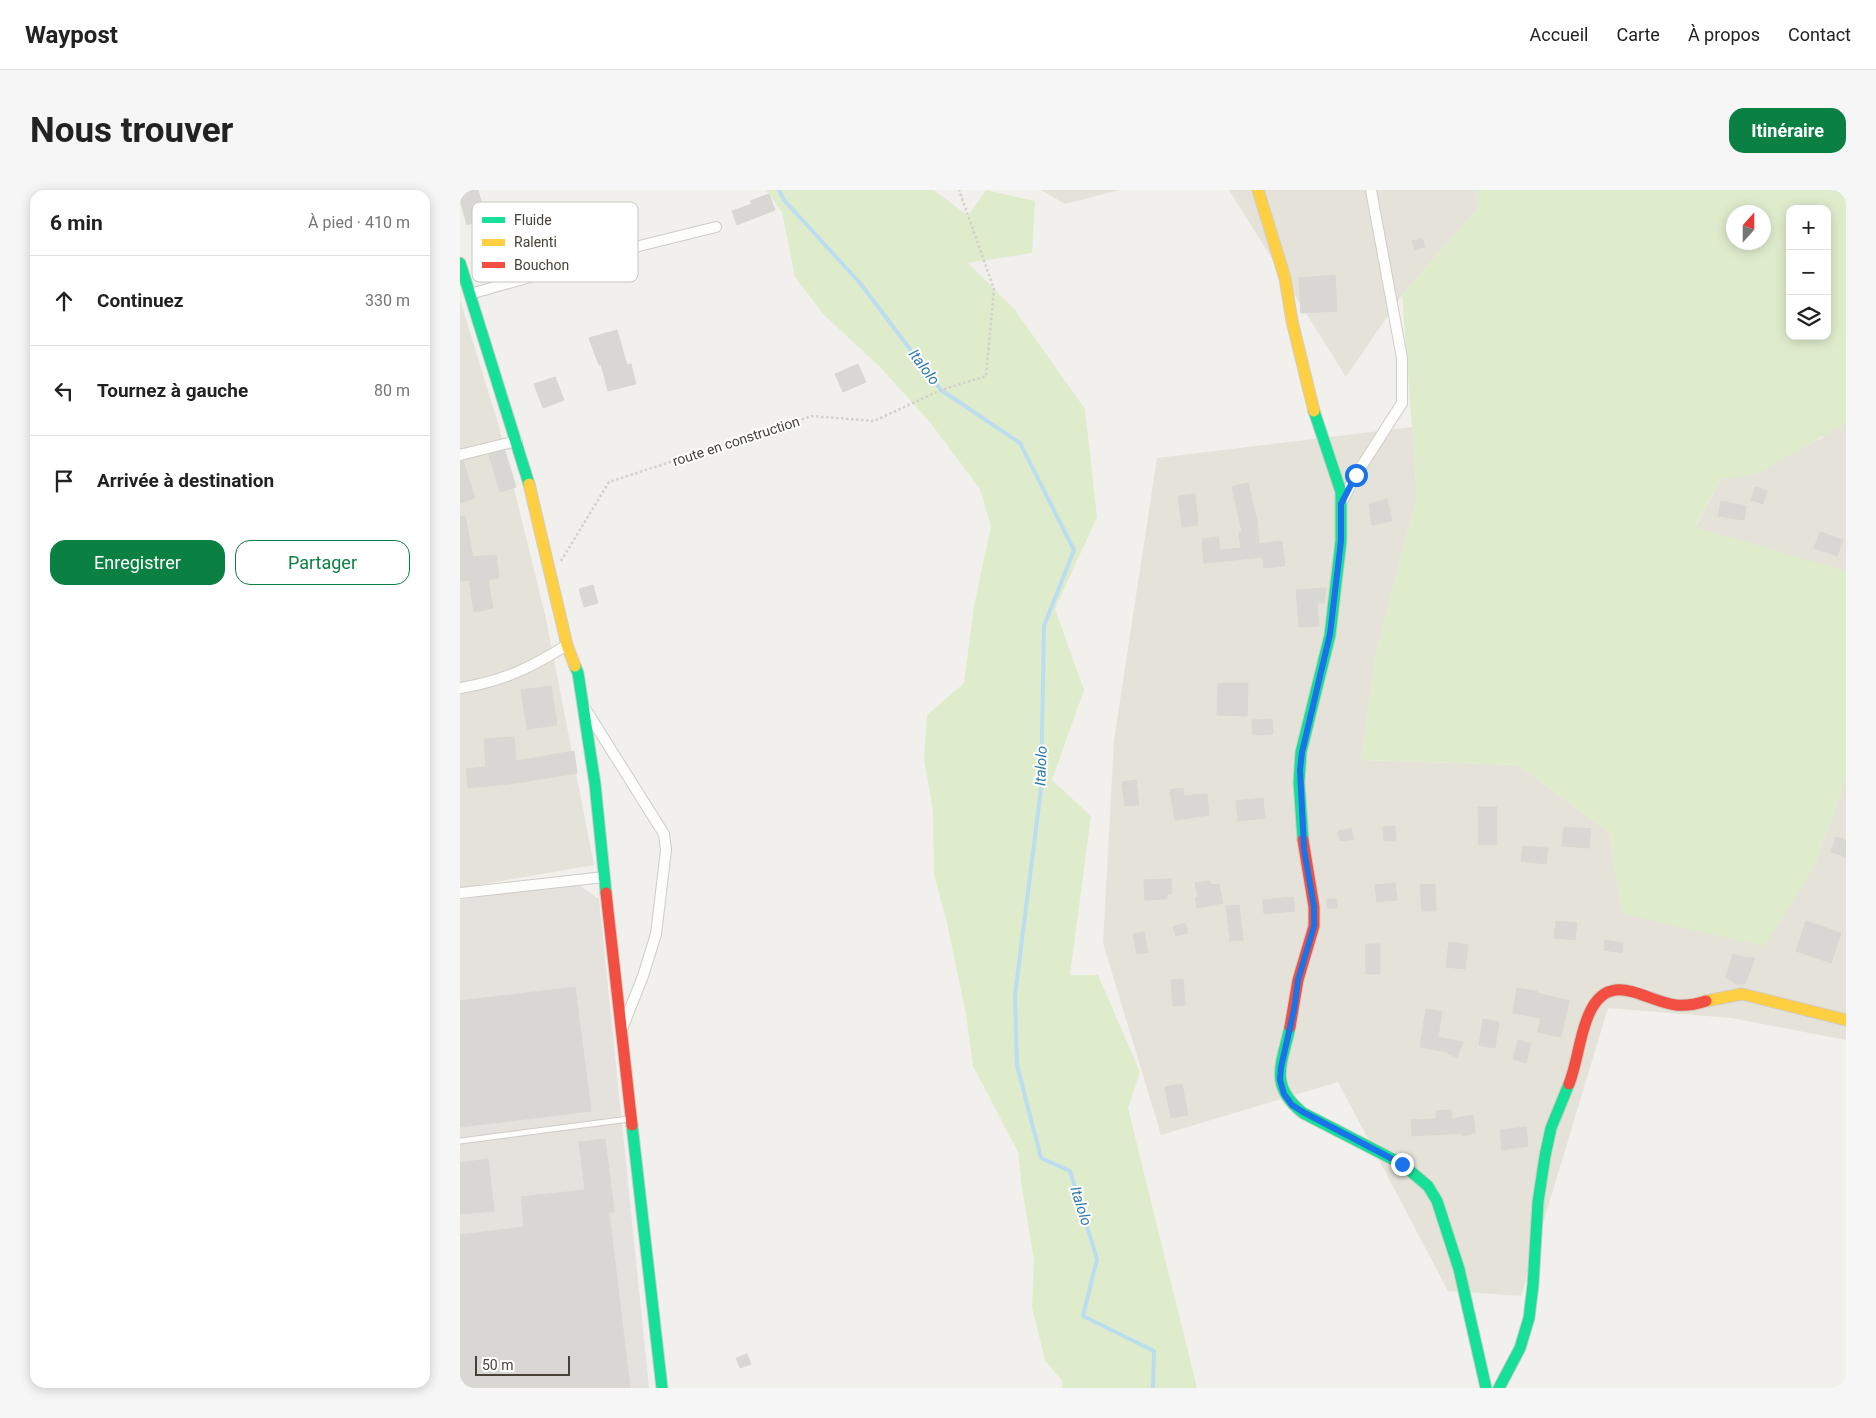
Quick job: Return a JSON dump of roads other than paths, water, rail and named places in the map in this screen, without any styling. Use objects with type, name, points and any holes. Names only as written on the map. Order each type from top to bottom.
[{"type":"street","points":[[1258,190],[1285,278],[1292,321],[1317,422],[1339,483],[1341,504],[1341,541],[1330,634],[1302,752],[1300,770],[1304,849],[1314,907],[1314,926],[1298,980],[1280,1080],[1284,1094],[1292,1105],[1386,1155],[1409,1170],[1428,1186],[1437,1201],[1459,1269],[1486,1388]]},
{"type":"street","points":[[1341,504],[1356,475],[1402,403],[1402,358],[1371,190]]},
{"type":"street","points":[[638,246],[716,228]]},
{"type":"street","points":[[460,263],[517,441],[540,524],[567,645],[578,673],[595,784],[621,1032],[662,1388]]},
{"type":"street","points":[[470,294],[512,282]]},
{"type":"street","points":[[460,455],[517,441]]},
{"type":"street","points":[[460,688],[486,684],[515,674],[537,664],[567,645]]},
{"type":"street","points":[[583,706],[664,834],[666,850],[656,934],[643,976],[621,1032]]},
{"type":"street","points":[[460,892],[604,877]]},
{"type":"street","points":[[1499,1388],[1516,1359],[1525,1334],[1533,1293],[1538,1202],[1546,1147],[1576,1066],[1587,1021],[1594,1004],[1603,995],[1612,991],[1632,990],[1675,1005],[1690,1004],[1729,994],[1742,994],[1846,1020]]},
{"type":"lane","points":[[460,1141],[632,1119]]},
{"type":"waterway","name":"Italolo","points":[[779,190],[784,200],[860,283],[941,390],[1020,443],[1074,550],[1044,626],[1041,789],[1015,995],[1017,1065],[1041,1158],[1070,1171],[1097,1259],[1083,1316],[1154,1351],[1153,1388]]}]
